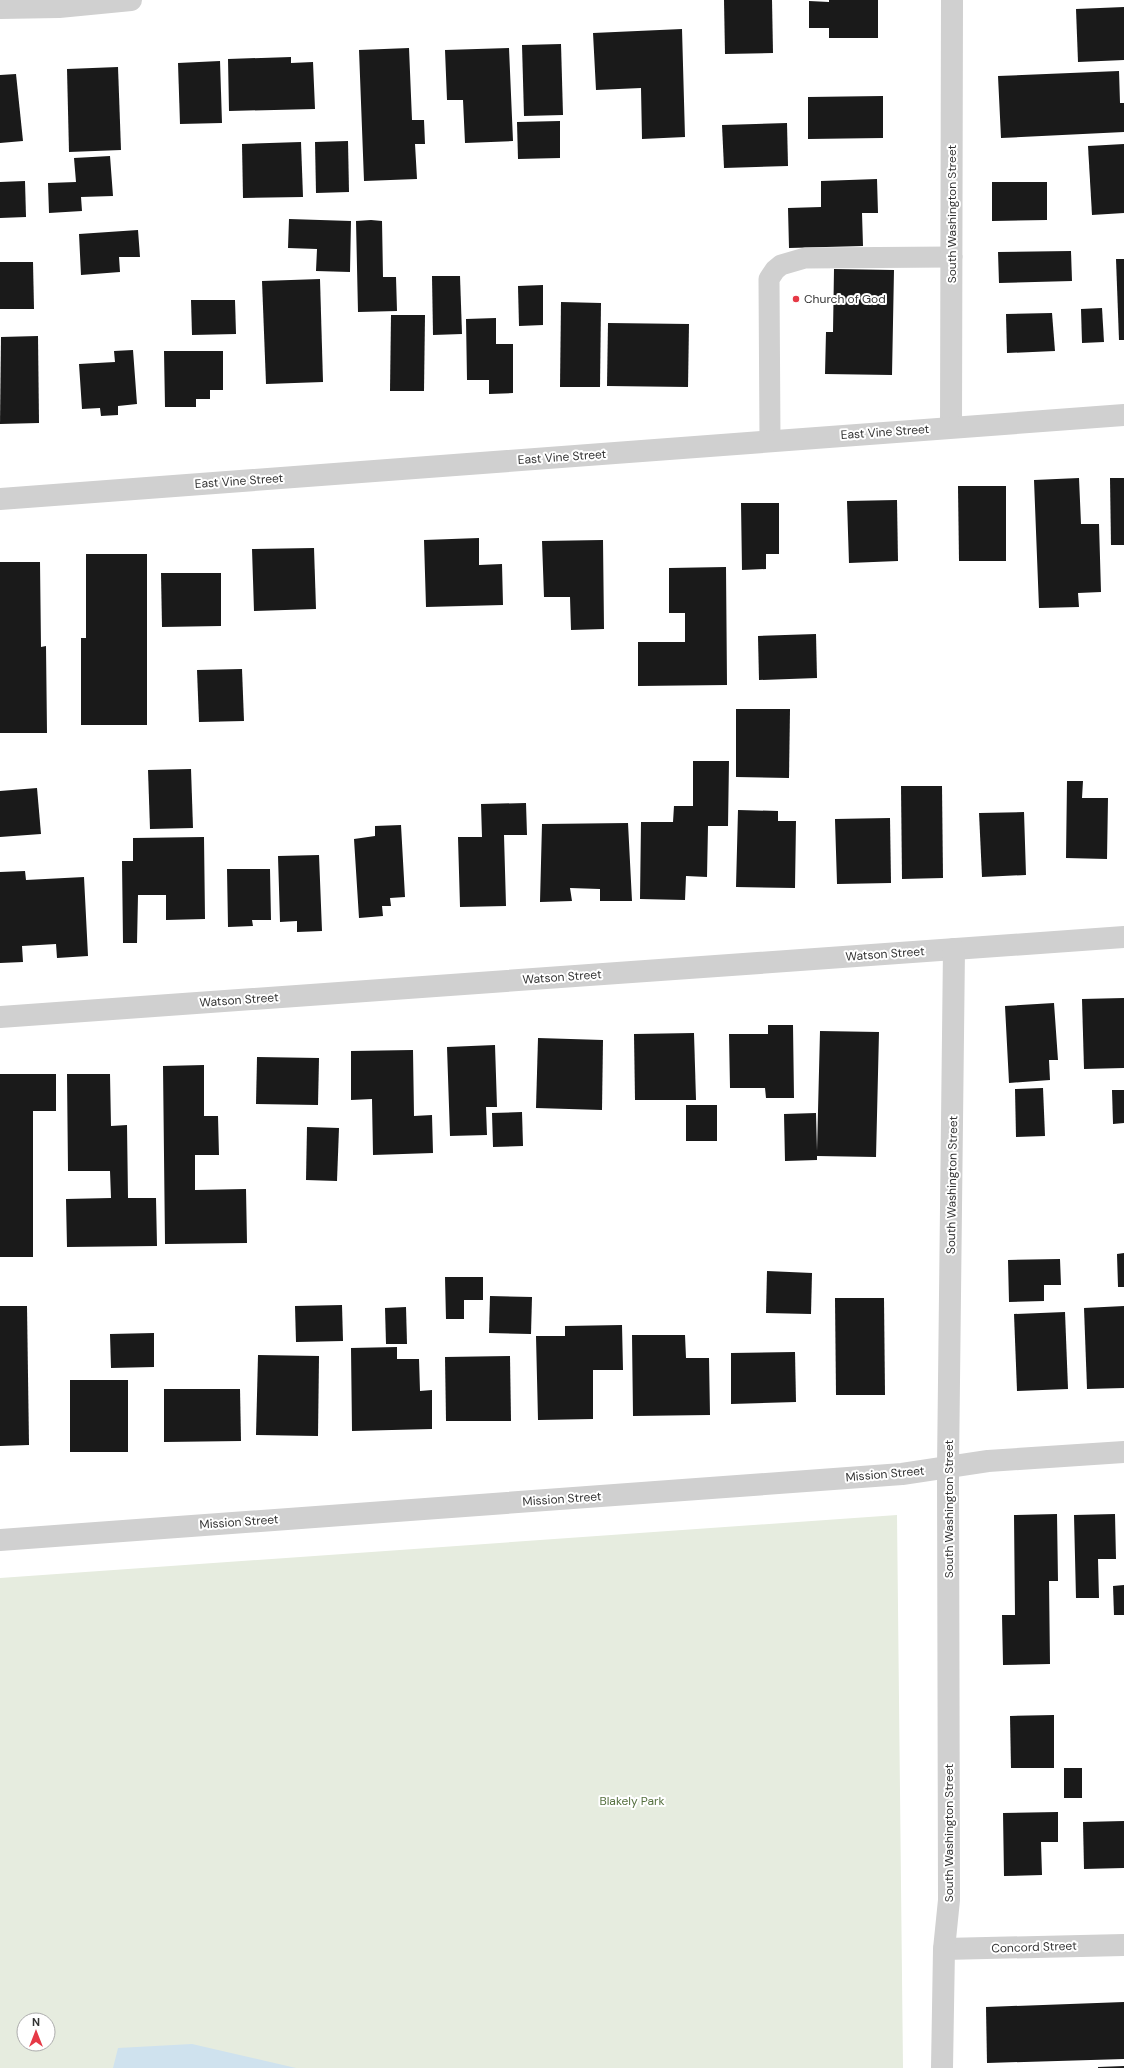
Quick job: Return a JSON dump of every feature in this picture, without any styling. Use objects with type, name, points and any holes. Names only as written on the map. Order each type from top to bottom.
[{"type":"street","points":[[0,8],[59,7],[131,0]]},
{"type":"street","name":"South Washington Street","points":[[951,427],[952,0]]},
{"type":"street","name":"East Vine Street","points":[[0,499],[1124,415]]},
{"type":"street","name":"Watson Street","points":[[0,1017],[1124,937]]},
{"type":"street","name":"South Washington Street","points":[[942,2068],[944,1949],[950,1900],[948,1468],[954,949]]},
{"type":"street","name":"Mission Street","points":[[0,1540],[902,1474],[988,1461],[1124,1452]]},
{"type":"street","name":"Concord Street","points":[[944,1949],[1124,1944]]},
{"type":"lane","points":[[770,441],[769,278],[775,270],[781,265],[805,258],[952,257]]},
{"type":"green space","name":"Blakely Park","points":[[897,1515],[903,2068],[0,2068],[0,1578]]},
{"type":"water","points":[[192,2044],[296,2068],[113,2068],[118,2048]]},
{"type":"building","points":[[724,0],[772,0],[773,53],[725,54]]},
{"type":"building","points":[[829,0],[878,0],[878,38],[829,38],[829,28],[809,28],[809,1],[829,2]]},
{"type":"building","points":[[1124,7],[1124,60],[1078,62],[1076,9]]},
{"type":"building","points":[[682,29],[685,137],[642,139],[641,88],[596,90],[593,33]]},
{"type":"building","points":[[561,44],[563,115],[524,116],[522,45]]},
{"type":"building","points":[[409,48],[412,120],[424,120],[425,144],[415,144],[417,179],[364,181],[359,50]]},
{"type":"building","points":[[509,48],[513,141],[465,143],[463,100],[447,100],[445,50]]},
{"type":"building","points":[[291,57],[291,63],[313,62],[315,109],[229,111],[228,59]]},
{"type":"building","points":[[220,61],[222,123],[180,124],[178,63]]},
{"type":"building","points":[[118,67],[121,150],[69,152],[67,69]]},
{"type":"building","points":[[1119,71],[1120,103],[1124,103],[1124,132],[1001,138],[998,76]]},
{"type":"building","points":[[16,74],[23,141],[0,143],[0,75]]},
{"type":"building","points":[[883,96],[883,138],[808,139],[808,97]]},
{"type":"building","points":[[560,121],[560,158],[518,159],[517,122]]},
{"type":"building","points":[[787,123],[788,166],[724,168],[722,125]]},
{"type":"building","points":[[348,141],[349,192],[316,193],[315,142]]},
{"type":"building","points":[[301,142],[303,197],[243,198],[242,144]]},
{"type":"building","points":[[1124,144],[1124,213],[1092,215],[1088,146]]},
{"type":"building","points":[[110,156],[113,196],[81,197],[82,211],[49,213],[48,183],[76,182],[74,158]]},
{"type":"building","points":[[877,179],[878,213],[862,213],[863,246],[789,248],[788,208],[821,207],[821,181]]},
{"type":"building","points":[[25,181],[26,217],[0,218],[0,182]]},
{"type":"building","points":[[992,182],[1047,182],[1047,220],[992,221]]},
{"type":"building","points":[[289,219],[351,221],[350,272],[316,271],[317,249],[288,248]]},
{"type":"building","points":[[356,221],[382,221],[383,277],[396,277],[397,311],[358,312]]},
{"type":"building","points":[[138,230],[140,257],[119,257],[120,272],[81,275],[79,234]]},
{"type":"building","points":[[1071,251],[1072,281],[999,283],[998,252]]},
{"type":"building","points":[[1116,259],[1124,259],[1124,340],[1119,340]]},
{"type":"building","points":[[0,262],[33,262],[34,309],[0,309]]},
{"type":"building","points":[[834,269],[894,270],[892,375],[825,374],[826,332],[833,332]]},
{"type":"building","points":[[432,276],[460,276],[462,334],[433,335]]},
{"type":"building","points":[[320,279],[323,382],[266,384],[262,281]]},
{"type":"building","points":[[543,285],[543,325],[519,326],[518,286]]},
{"type":"building","points":[[191,300],[235,300],[236,334],[192,335]]},
{"type":"building","points":[[561,302],[601,303],[600,387],[560,387]]},
{"type":"building","points":[[1102,308],[1104,342],[1082,343],[1081,309]]},
{"type":"building","points":[[1052,313],[1055,351],[1007,353],[1006,314]]},
{"type":"building","points":[[391,315],[425,315],[424,391],[390,391]]},
{"type":"building","points":[[496,318],[496,344],[513,344],[513,393],[489,394],[489,380],[467,380],[466,319]]},
{"type":"building","points":[[608,323],[689,324],[688,387],[607,386]]},
{"type":"building","points":[[38,336],[39,423],[0,424],[1,337]]},
{"type":"building","points":[[133,350],[137,404],[118,406],[118,415],[101,416],[100,408],[82,409],[79,364],[115,362],[114,351]]},
{"type":"building","points":[[164,351],[223,351],[223,390],[210,390],[210,399],[196,399],[196,407],[165,407]]},
{"type":"building","points":[[1079,478],[1081,524],[1099,524],[1101,592],[1078,593],[1079,607],[1039,608],[1034,480]]},
{"type":"building","points":[[1110,478],[1124,478],[1124,545],[1111,545]]},
{"type":"building","points":[[958,486],[1006,486],[1006,561],[959,561]]},
{"type":"building","points":[[897,500],[898,561],[849,563],[847,501]]},
{"type":"building","points":[[741,503],[779,503],[779,554],[766,554],[766,569],[742,570]]},
{"type":"building","points":[[479,538],[479,565],[502,564],[503,605],[426,607],[424,540]]},
{"type":"building","points":[[603,540],[604,629],[571,630],[570,597],[544,597],[542,541]]},
{"type":"building","points":[[314,548],[316,609],[254,611],[252,549]]},
{"type":"building","points":[[86,554],[147,554],[147,725],[81,725],[81,638],[86,638]]},
{"type":"building","points":[[0,562],[40,562],[41,647],[46,646],[47,733],[0,733]]},
{"type":"building","points":[[726,567],[727,685],[638,686],[638,642],[685,642],[685,613],[669,613],[669,568]]},
{"type":"building","points":[[161,573],[221,573],[221,626],[162,627]]},
{"type":"building","points":[[816,634],[817,678],[759,680],[758,636]]},
{"type":"building","points":[[242,669],[244,721],[199,722],[197,670]]},
{"type":"building","points":[[736,709],[790,709],[789,778],[736,777]]},
{"type":"building","points":[[693,761],[729,761],[728,826],[708,826],[707,877],[686,876],[685,900],[640,899],[641,822],[673,822],[674,806],[693,806]]},
{"type":"building","points":[[191,769],[193,828],[150,829],[148,770]]},
{"type":"building","points":[[1067,781],[1083,781],[1082,798],[1108,798],[1107,859],[1066,858]]},
{"type":"building","points":[[901,786],[942,786],[943,878],[902,879]]},
{"type":"building","points":[[37,788],[41,834],[0,837],[0,791]]},
{"type":"building","points":[[526,803],[527,835],[504,835],[506,906],[460,907],[458,837],[482,837],[481,804]]},
{"type":"building","points":[[738,810],[778,811],[778,821],[796,821],[795,888],[736,887]]},
{"type":"building","points":[[1024,812],[1026,875],[982,877],[979,813]]},
{"type":"building","points":[[890,818],[891,883],[837,884],[835,819]]},
{"type":"building","points":[[628,823],[632,901],[600,901],[600,889],[570,888],[572,901],[540,902],[542,824]]},
{"type":"building","points":[[401,825],[405,897],[390,898],[391,906],[382,906],[383,916],[359,918],[354,839],[375,836],[375,826]]},
{"type":"building","points":[[204,837],[205,919],[166,920],[166,895],[138,895],[137,943],[123,943],[122,861],[133,861],[133,838]]},
{"type":"building","points":[[319,855],[322,931],[297,932],[297,921],[280,922],[278,856]]},
{"type":"building","points":[[227,869],[270,869],[271,920],[252,920],[253,926],[228,927]]},
{"type":"building","points":[[25,871],[26,880],[84,877],[88,956],[57,958],[56,944],[22,946],[23,962],[0,963],[0,872]]},
{"type":"building","points":[[1124,998],[1124,1068],[1084,1069],[1082,999]]},
{"type":"building","points":[[1054,1003],[1058,1060],[1049,1060],[1050,1080],[1009,1083],[1005,1006]]},
{"type":"building","points":[[768,1025],[793,1025],[794,1098],[766,1098],[765,1088],[730,1088],[729,1034],[768,1034]]},
{"type":"building","points":[[820,1031],[879,1032],[876,1157],[817,1156],[817,1160],[785,1161],[784,1114],[816,1113],[817,1151]]},
{"type":"building","points":[[694,1033],[696,1100],[635,1100],[634,1034]]},
{"type":"building","points":[[538,1038],[603,1040],[602,1110],[536,1108]]},
{"type":"building","points":[[495,1045],[497,1107],[486,1107],[487,1135],[450,1136],[447,1047]]},
{"type":"building","points":[[413,1050],[414,1116],[432,1115],[433,1153],[373,1155],[372,1099],[351,1100],[351,1051]]},
{"type":"building","points":[[257,1057],[319,1058],[318,1105],[256,1104]]},
{"type":"building","points":[[204,1065],[204,1116],[218,1116],[219,1155],[195,1155],[195,1190],[246,1189],[247,1243],[165,1244],[163,1066]]},
{"type":"building","points":[[0,1074],[56,1074],[56,1111],[33,1111],[33,1257],[0,1257]]},
{"type":"building","points":[[67,1074],[110,1074],[111,1126],[127,1125],[128,1198],[156,1198],[157,1246],[67,1247],[66,1199],[111,1198],[110,1171],[68,1171]]},
{"type":"building","points":[[1043,1088],[1045,1136],[1016,1137],[1015,1089]]},
{"type":"building","points":[[1112,1090],[1124,1090],[1124,1123],[1113,1124]]},
{"type":"building","points":[[686,1105],[717,1105],[717,1141],[686,1141]]},
{"type":"building","points":[[522,1112],[523,1146],[493,1147],[492,1113]]},
{"type":"building","points":[[307,1127],[339,1128],[337,1181],[306,1180]]},
{"type":"building","points":[[1124,1253],[1124,1287],[1118,1287],[1117,1254]]},
{"type":"building","points":[[1060,1259],[1061,1285],[1044,1285],[1044,1301],[1009,1302],[1008,1260]]},
{"type":"building","points":[[767,1271],[812,1273],[811,1314],[766,1313]]},
{"type":"building","points":[[445,1277],[483,1277],[483,1300],[464,1300],[464,1319],[446,1319]]},
{"type":"building","points":[[490,1296],[532,1297],[531,1334],[489,1333]]},
{"type":"building","points":[[835,1298],[884,1298],[885,1395],[836,1395]]},
{"type":"building","points":[[342,1305],[343,1341],[296,1342],[295,1306]]},
{"type":"building","points":[[0,1306],[27,1306],[29,1445],[0,1446]]},
{"type":"building","points":[[1124,1306],[1124,1388],[1087,1389],[1084,1308]]},
{"type":"building","points":[[406,1307],[407,1344],[386,1344],[385,1308]]},
{"type":"building","points":[[1065,1312],[1068,1389],[1017,1391],[1014,1314]]},
{"type":"building","points":[[622,1325],[623,1370],[593,1370],[593,1419],[538,1420],[536,1336],[565,1336],[565,1326]]},
{"type":"building","points":[[154,1333],[154,1367],[111,1368],[110,1334]]},
{"type":"building","points":[[632,1335],[685,1335],[686,1358],[709,1358],[710,1415],[633,1416]]},
{"type":"building","points":[[397,1347],[397,1359],[419,1359],[420,1391],[432,1390],[432,1429],[352,1431],[351,1348]]},
{"type":"building","points":[[795,1352],[796,1402],[731,1404],[731,1353]]},
{"type":"building","points":[[258,1355],[319,1356],[318,1436],[256,1435]]},
{"type":"building","points":[[510,1356],[511,1421],[446,1421],[445,1357]]},
{"type":"building","points":[[70,1380],[128,1380],[128,1452],[70,1452]]},
{"type":"building","points":[[164,1389],[240,1389],[241,1441],[164,1442]]},
{"type":"building","points":[[1057,1514],[1058,1581],[1049,1581],[1050,1664],[1003,1665],[1002,1615],[1015,1615],[1014,1515]]},
{"type":"building","points":[[1115,1514],[1116,1559],[1098,1559],[1099,1598],[1076,1598],[1074,1515]]},
{"type":"building","points":[[1124,1585],[1124,1615],[1114,1615],[1113,1586]]},
{"type":"building","points":[[1054,1715],[1054,1768],[1011,1768],[1010,1716]]},
{"type":"building","points":[[1064,1768],[1082,1768],[1082,1798],[1064,1798]]},
{"type":"building","points":[[1058,1812],[1058,1842],[1041,1842],[1042,1875],[1004,1876],[1003,1813]]},
{"type":"building","points":[[1124,1821],[1124,1868],[1084,1869],[1083,1822]]},
{"type":"building","points":[[1124,2002],[1124,2059],[987,2063],[986,2007]]},
{"type":"building","points":[[1124,2066],[1124,2068],[1098,2068],[1098,2067]]},
{"type":"place","name":"Church of God","points":[[796,299]]}]
